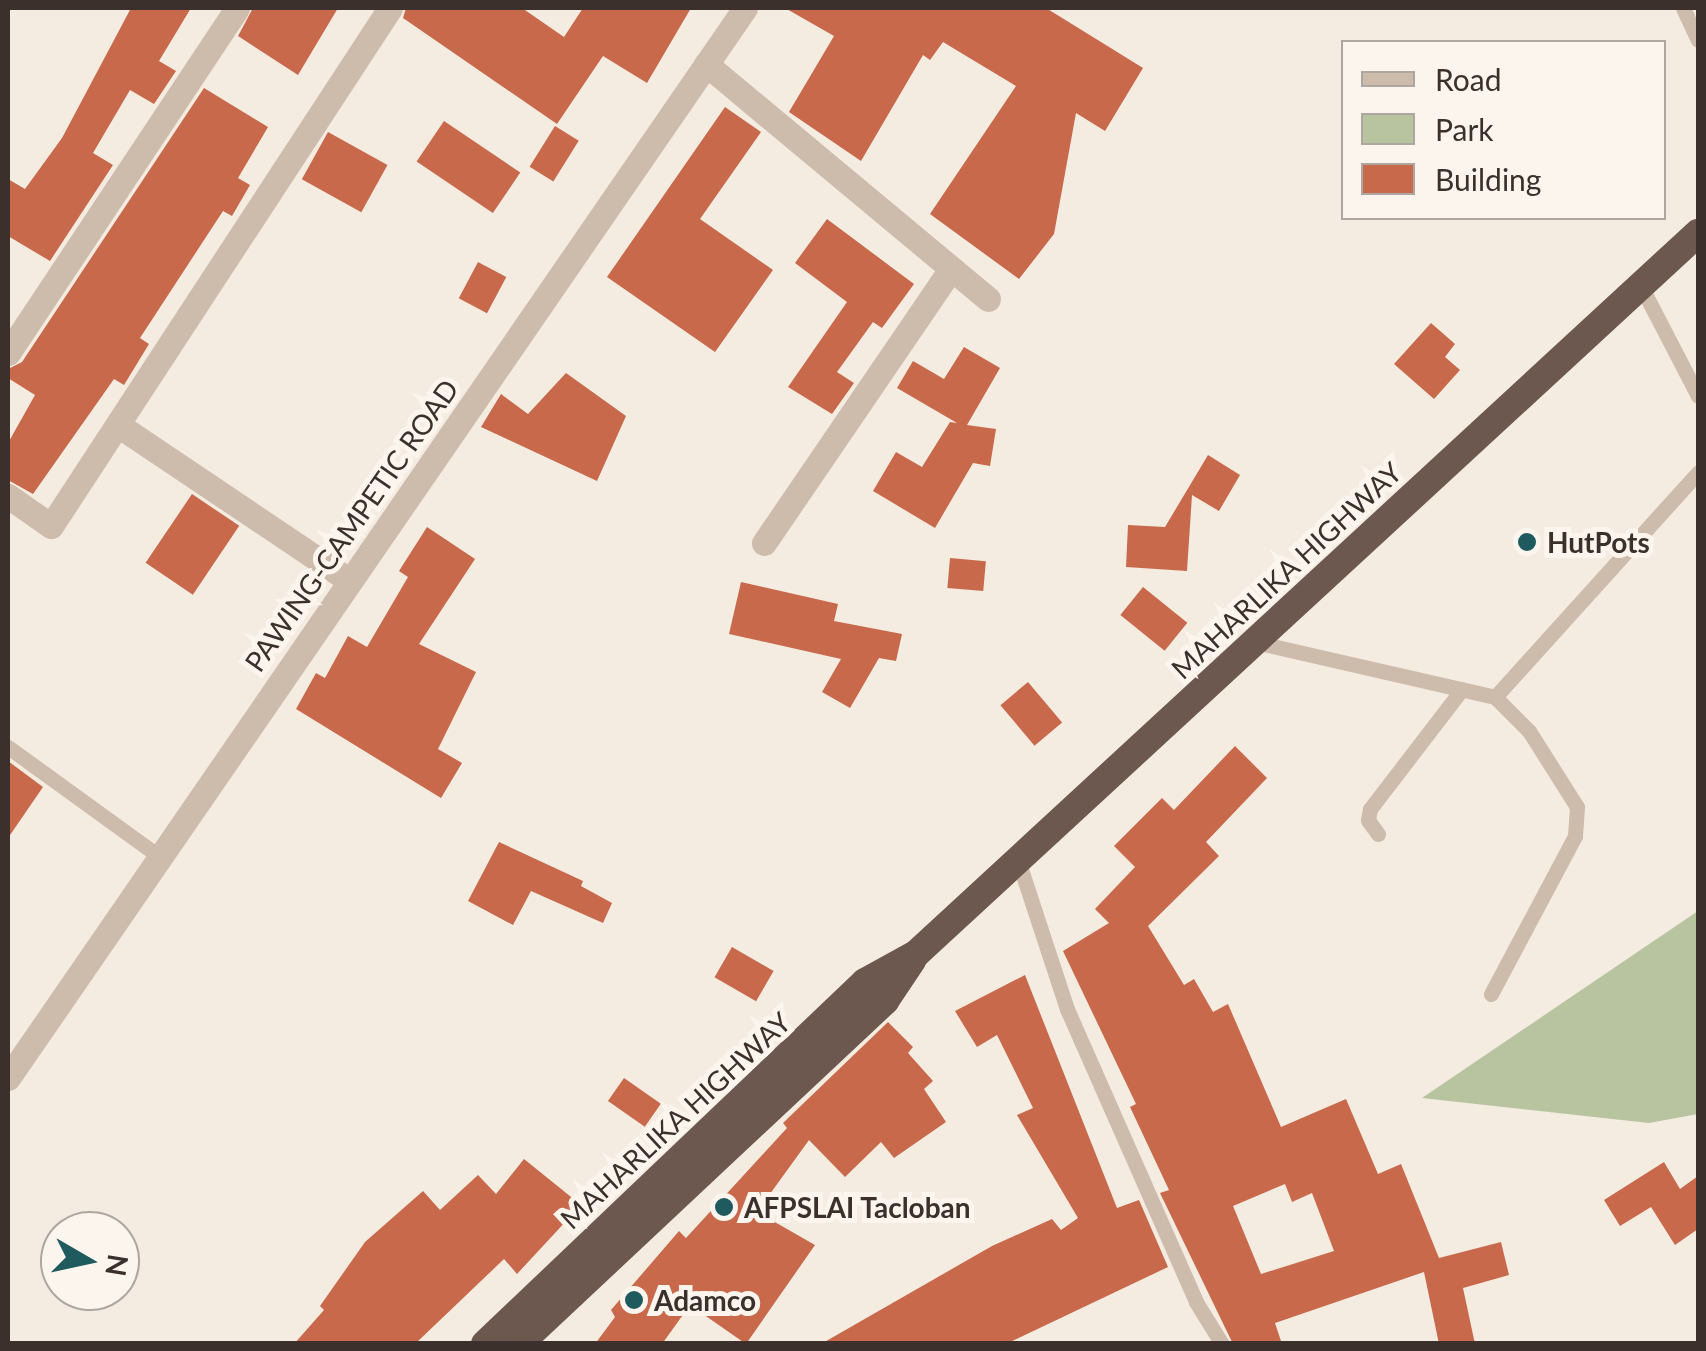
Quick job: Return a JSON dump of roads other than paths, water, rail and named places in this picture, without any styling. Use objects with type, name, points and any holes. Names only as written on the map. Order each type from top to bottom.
[{"type":"highway","name":"MAHARLIKA HIGHWAY","points":[[485,1344],[865,982],[916,954],[1698,233]]},
{"type":"highway","name":"MAHARLIKA HIGHWAY","points":[[518,1344],[885,1001],[916,954]]},
{"type":"street","points":[[8,353],[237,8]]},
{"type":"street","points":[[8,496],[51,526],[390,8]]},
{"type":"street","name":"PAWING-CAMPETIC ROAD","points":[[8,1078],[745,8]]},
{"type":"street","points":[[706,64],[988,300]]},
{"type":"street","points":[[764,543],[951,269]]},
{"type":"street","points":[[118,425],[349,580]]},
{"type":"lane","points":[[1683,8],[1698,40]]},
{"type":"lane","points":[[1641,286],[1698,396]]},
{"type":"lane","points":[[1495,696],[1698,472]]},
{"type":"lane","points":[[1255,642],[1495,696],[1530,730],[1578,807],[1575,836],[1491,994]]},
{"type":"lane","points":[[1378,834],[1368,820],[1370,809],[1462,689]]},
{"type":"lane","points":[[8,747],[160,856]]},
{"type":"lane","points":[[1018,860],[1067,1009],[1196,1302],[1222,1344]]},
{"type":"place","name":"HutPots","points":[[1527,542]]},
{"type":"place","name":"AFPSLAI Tacloban","points":[[724,1207]]},
{"type":"place","name":"Adamco","points":[[634,1300]]}]
